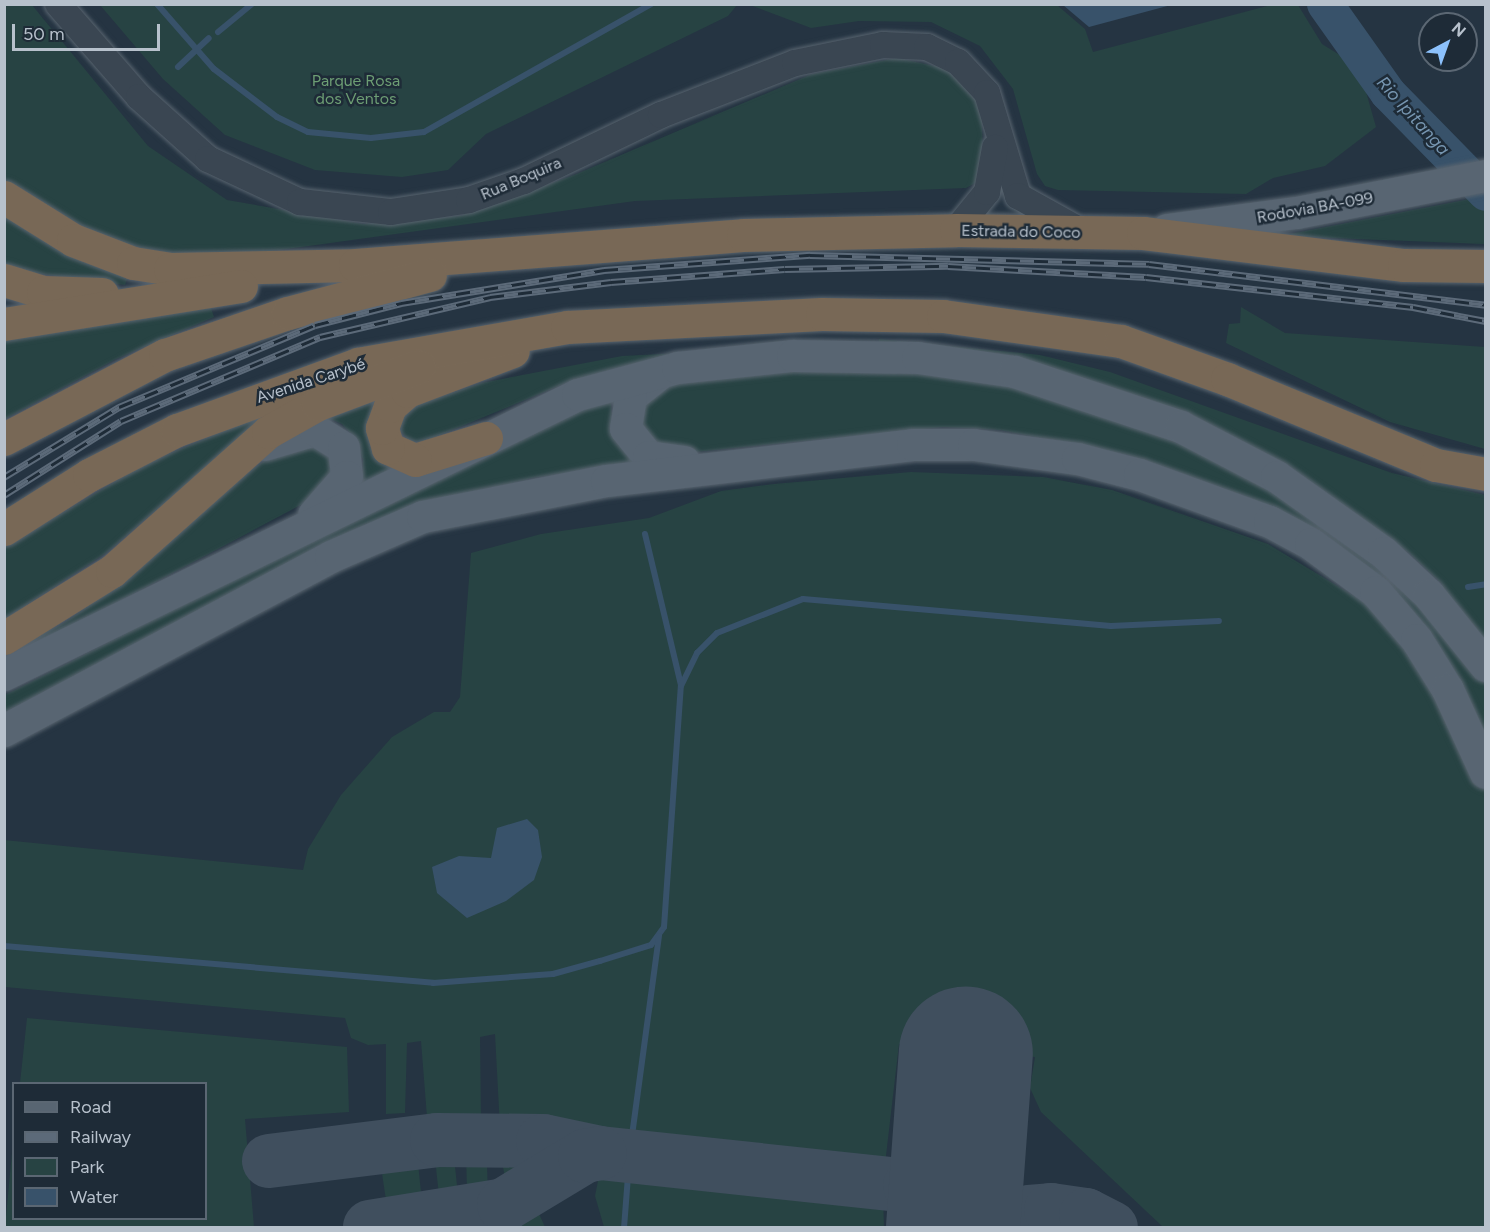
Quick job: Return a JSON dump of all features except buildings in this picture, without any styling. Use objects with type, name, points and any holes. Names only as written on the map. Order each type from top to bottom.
[{"type":"highway","points":[[4,197],[73,240],[133,263],[202,270],[355,265],[555,251]]},
{"type":"highway","name":"Estrada do Coco","points":[[555,251],[754,235],[956,230],[1143,233],[1404,265],[1485,266]]},
{"type":"highway","points":[[4,439],[187,347],[359,292],[555,251]]},
{"type":"highway","points":[[4,324],[212,291],[355,265]]},
{"type":"highway","points":[[4,280],[70,294],[212,291]]},
{"type":"highway","points":[[486,438],[415,460],[388,448],[382,428],[397,397],[468,366],[562,338],[646,323],[882,313],[1082,333],[1168,356],[1436,465],[1485,474]]},
{"type":"highway","name":"Avenida Carybé","points":[[4,529],[89,475],[219,412],[358,364],[490,338],[646,323]]},
{"type":"highway","points":[[4,638],[112,570],[216,477],[291,417],[490,338]]},
{"type":"main road","name":"Rodovia BA-099","points":[[1143,233],[1297,213],[1485,176]]},
{"type":"main road","points":[[4,675],[283,540],[486,438],[607,384],[678,368],[793,356],[918,358],[1015,372],[1122,405],[1229,450],[1326,509],[1429,595],[1485,666]]},
{"type":"main road","points":[[678,368],[644,382],[631,397],[624,419],[630,440],[660,460],[725,466]]},
{"type":"main road","points":[[216,477],[288,435],[315,430],[336,438],[348,458],[342,487],[283,540]]},
{"type":"main road","points":[[4,731],[331,557],[423,518],[530,492],[725,466],[913,445],[1015,448],[1140,475],[1270,522],[1347,568],[1403,622],[1448,690],[1485,773]]},
{"type":"street","name":"Rua Boquira","points":[[58,4],[139,97],[208,159],[275,193],[323,207],[391,212],[469,200],[795,63],[883,45],[927,47],[958,62],[987,93],[1018,196],[1085,233]]},
{"type":"street","name":"Rua Boquira","points":[[956,230],[991,183],[997,127]]},
{"type":"green space","points":[[4,5],[32,5],[148,146],[227,200],[363,224],[460,216],[574,175],[812,74],[897,58],[949,69],[972,88],[982,115],[983,167],[977,182],[966,188],[635,201],[222,258],[120,247],[5,183]]},
{"type":"green space","name":"Parque Rosa dos Ventos","points":[[100,5],[737,5],[728,16],[486,134],[448,170],[402,177],[315,170],[225,135],[163,79]]},
{"type":"green space","points":[[750,5],[1057,5],[1085,29],[1093,52],[1271,5],[1298,5],[1322,44],[1359,67],[1376,127],[1325,166],[1273,178],[1246,194],[1058,190],[1045,186],[1037,174],[1013,89],[980,46],[931,22],[859,21],[811,28]]},
{"type":"green space","points":[[1485,196],[1485,244],[1279,236]]},
{"type":"green space","points":[[4,209],[128,276],[125,285],[5,269]]},
{"type":"green space","points":[[1241,307],[1285,333],[1485,347],[1485,449],[1390,422],[1226,343],[1229,324],[1240,323]]},
{"type":"green space","points":[[211,308],[214,317],[116,359],[5,419],[4,336]]},
{"type":"green space","points":[[879,339],[1040,355],[1110,372],[1392,473],[1485,495],[1485,1227],[1163,1227],[1041,1112],[1030,1088],[1035,1057],[899,1044],[884,1173],[614,1144],[537,1127],[500,1128],[495,1034],[480,1037],[481,1119],[427,1117],[421,1041],[407,1043],[405,1113],[386,1114],[386,1044],[368,1045],[351,1038],[345,1018],[5,987],[4,840],[303,870],[308,849],[341,795],[392,737],[434,712],[450,712],[460,697],[471,553],[541,534],[649,518],[721,491],[774,484],[911,472],[1043,477],[1112,490],[1268,544],[1384,614],[1402,635],[1408,636],[1419,617],[1326,535],[1289,515],[1128,455],[1000,430],[943,427],[686,453],[654,445],[640,433],[637,413],[647,396],[674,381],[780,368],[889,366],[1047,393],[1110,411],[1238,467],[1336,531],[1425,610],[1442,584],[1409,553],[1287,468],[1164,407],[1049,370],[984,355],[879,345]]},
{"type":"green space","points":[[681,353],[571,381],[423,442],[409,441],[400,430],[403,417],[416,405],[481,383],[622,356]]},
{"type":"green space","points":[[378,394],[367,429],[380,459],[396,472],[361,489],[363,459],[355,439],[342,424],[321,415]]},
{"type":"green space","points":[[611,398],[612,423],[635,463],[532,478],[416,508],[310,553],[5,712],[5,695],[511,438]]},
{"type":"green space","points":[[255,418],[257,424],[106,553],[5,619],[4,547],[147,463]]},
{"type":"green space","points":[[307,443],[328,449],[333,472],[310,500],[5,662],[4,653],[64,623],[131,577],[243,475],[275,454]]},
{"type":"green space","points":[[27,1018],[347,1047],[349,1112],[245,1119],[254,1227],[5,1227],[12,1153],[12,1220],[207,1220],[207,1082],[20,1082]]},
{"type":"green space","points":[[379,1153],[417,1154],[423,1211],[388,1214]]},
{"type":"green space","points":[[466,1154],[481,1155],[487,1164],[488,1198],[480,1204],[471,1205],[467,1190]]},
{"type":"green space","points":[[544,1154],[554,1158],[552,1164],[508,1196],[502,1161]]},
{"type":"green space","points":[[454,1157],[459,1204],[440,1206],[435,1159]]},
{"type":"green space","points":[[608,1167],[883,1196],[884,1227],[604,1227],[595,1196],[600,1171]]},
{"type":"green space","points":[[535,1205],[545,1227],[439,1227],[504,1220]]},
{"type":"water","points":[[1063,5],[1171,5],[1089,27]]},
{"type":"water","points":[[527,819],[538,830],[542,857],[534,880],[506,901],[467,918],[437,893],[432,867],[459,856],[491,858],[497,828]]},
{"type":"waterway","points":[[157,4],[214,69],[277,117],[308,132],[371,138],[424,132],[651,4]]},
{"type":"waterway","points":[[218,32],[252,4]]},
{"type":"waterway","name":"Rio Ipitanga","points":[[1325,4],[1388,93],[1486,193]]},
{"type":"waterway","points":[[178,67],[209,38]]},
{"type":"waterway","points":[[645,534],[681,685]]},
{"type":"waterway","points":[[1468,587],[1486,584]]},
{"type":"waterway","points":[[4,946],[433,983],[553,974],[651,945],[664,927],[681,686],[697,653],[717,633],[803,599],[1111,626],[1219,621]]},
{"type":"waterway","points":[[631,1143],[659,936]]},
{"type":"waterway","points":[[624,1228],[628,1176]]},
{"type":"taxiway","points":[[269,1161],[437,1140],[543,1141],[600,1153],[910,1186],[947,1195],[954,1210]]},
{"type":"taxiway","points":[[370,1227],[504,1205],[585,1156],[600,1153]]},
{"type":"taxiway","points":[[998,1228],[1029,1212],[1051,1210],[1086,1215],[1111,1228]]},
{"type":"runway","points":[[953,1228],[966,1053]]},
{"type":"railway","points":[[4,477],[119,407],[315,325],[401,303],[604,270],[810,255],[1149,264],[1486,305]]},
{"type":"railway","points":[[4,495],[121,421],[320,337],[490,297],[611,282],[785,269],[948,266],[1146,277],[1413,307],[1486,321]]}]
